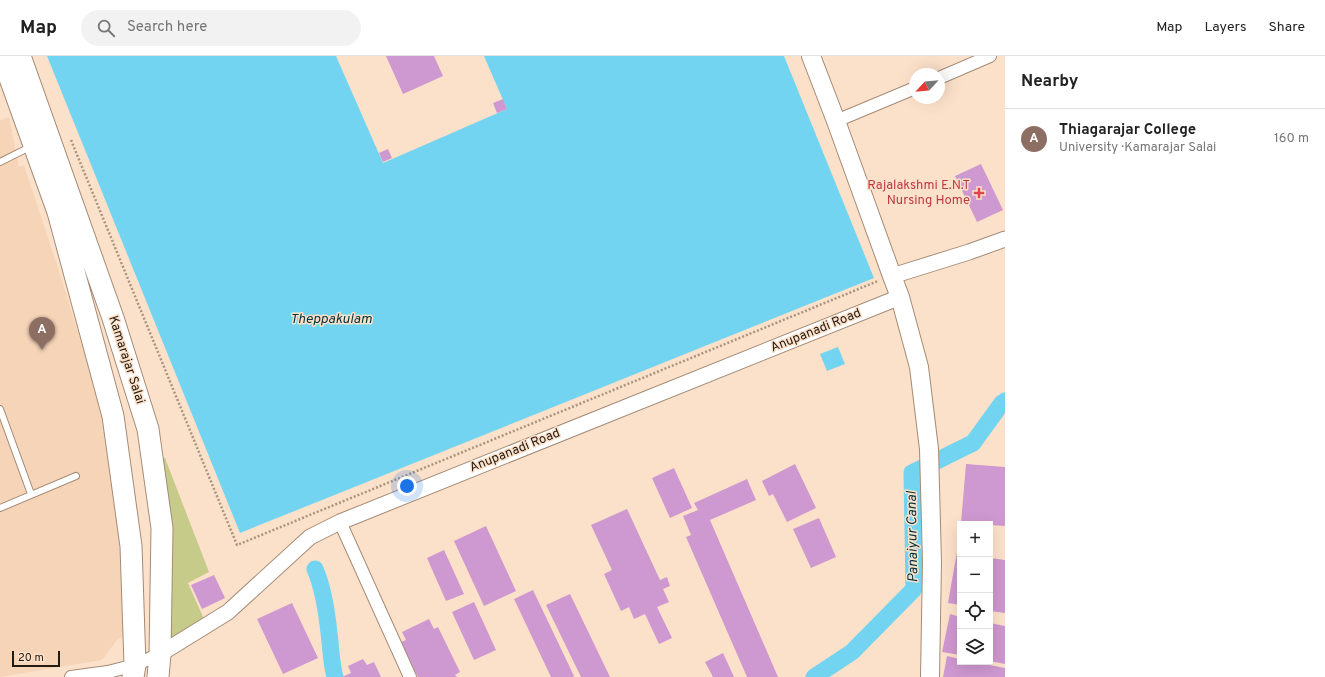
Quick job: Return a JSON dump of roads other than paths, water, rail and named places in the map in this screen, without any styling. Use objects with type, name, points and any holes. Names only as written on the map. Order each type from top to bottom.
[{"type":"highway","name":"Kamarajar Salai","points":[[2,56],[48,141],[58,212],[113,416],[131,546],[134,671]]},
{"type":"highway","name":"Kamarajar Salai","points":[[20,56],[48,141],[113,318],[148,429],[162,528],[160,654],[158,677]]},
{"type":"main road","points":[[811,56],[836,121],[888,277],[900,297],[920,367],[929,449],[930,476],[932,562],[930,677]]},
{"type":"street","points":[[945,75],[990,56]]},
{"type":"street","points":[[836,121],[909,91]]},
{"type":"street","points":[[888,277],[969,252],[1005,239]]},
{"type":"street","name":"Anupanadi Road","points":[[160,654],[228,612],[310,536],[340,522],[900,297]]},
{"type":"street","points":[[340,522],[410,677]]},
{"type":"street","points":[[71,677],[108,672],[134,671],[160,654]]},
{"type":"lane","points":[[0,162],[48,141]]},
{"type":"lane","points":[[0,409],[31,494]]},
{"type":"lane","points":[[0,508],[76,476]]},
{"type":"water","name":"Theppakulam","points":[[47,56],[336,56],[383,163],[507,109],[484,56],[784,56],[874,278],[240,533]]},
{"type":"water","points":[[838,347],[845,364],[827,371],[820,354]]},
{"type":"waterway","name":"Panaiyur Canal","points":[[814,677],[852,652],[914,589],[912,473],[973,443],[1005,401]]},
{"type":"waterway","points":[[315,569],[324,601],[335,677]]},
{"type":"place","name":"Rajalakshmi E.N.T Nursing Home","points":[[979,193]]},
{"type":"place","name":"Thiagarajar College","points":[[42,350]]}]
